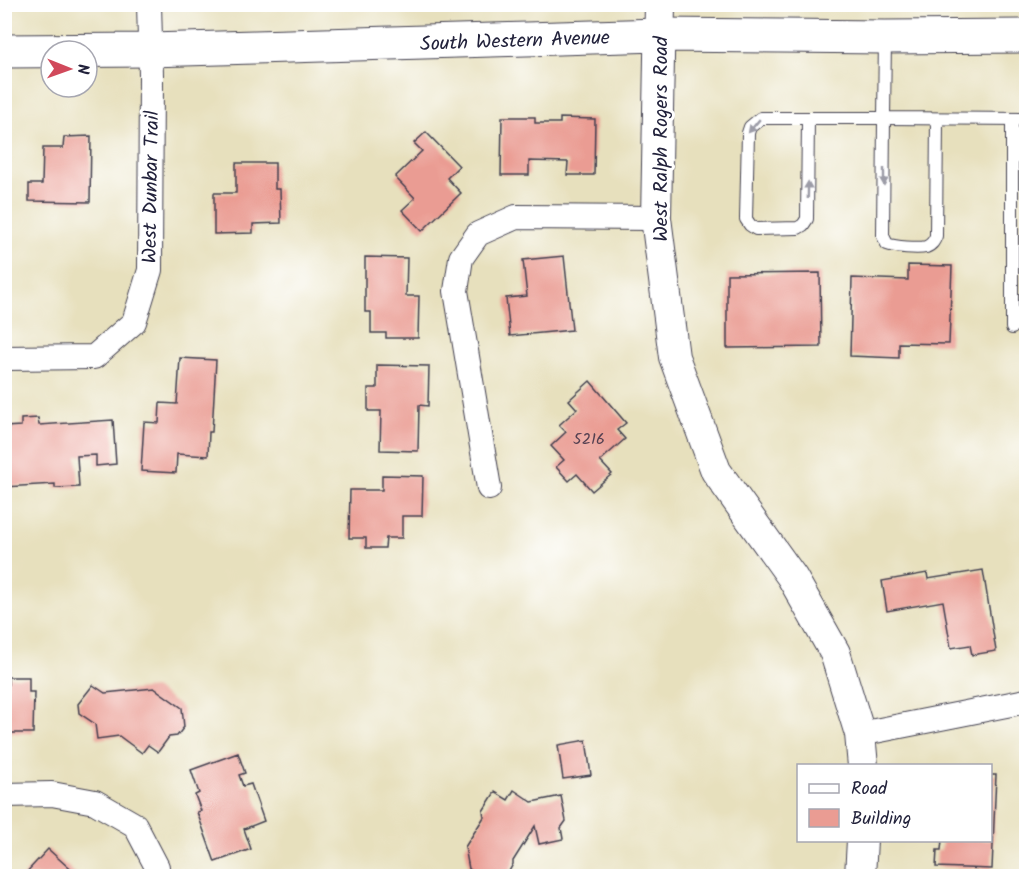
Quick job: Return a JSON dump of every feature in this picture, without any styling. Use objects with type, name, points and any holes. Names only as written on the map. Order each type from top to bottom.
[{"type":"main road","name":"South Western Avenue","points":[[4,51],[150,50],[659,20],[885,37],[1026,36]]},
{"type":"street","name":"West Dunbar Trail","points":[[4,358],[94,357],[134,322],[150,270],[149,4]]},
{"type":"street","name":"West Ralph Rogers Road","points":[[659,20],[656,218],[674,357],[716,471],[792,577],[835,653],[860,734],[863,764]]},
{"type":"street","points":[[489,488],[456,291],[461,258],[478,234],[516,217],[656,218]]},
{"type":"street","points":[[860,734],[1026,701]]},
{"type":"street","points":[[4,795],[52,794],[95,802],[135,825],[157,867],[157,876]]},
{"type":"street","points":[[860,876],[862,842]]},
{"type":"lane","points":[[885,37],[883,236],[887,244],[895,247],[926,247],[933,243],[936,236],[937,119]]},
{"type":"lane","points":[[808,118],[807,219],[798,228],[756,229],[746,219],[748,133],[750,127],[761,118],[808,118],[884,118],[1026,119]]},
{"type":"lane","points":[[1012,119],[1012,328]]},
{"type":"building","points":[[502,117],[535,117],[535,123],[560,123],[560,118],[595,119],[594,175],[567,175],[568,162],[529,161],[529,175],[501,175]]},
{"type":"building","points":[[426,132],[459,166],[447,178],[461,193],[422,231],[402,210],[415,198],[395,177],[422,151],[414,143]]},
{"type":"building","points":[[91,136],[90,202],[29,201],[29,184],[42,184],[43,148],[63,148],[64,137]]},
{"type":"building","points":[[236,163],[275,163],[275,189],[280,189],[281,223],[253,224],[253,233],[214,234],[214,193],[236,193]]},
{"type":"building","points":[[564,256],[572,330],[510,336],[506,298],[527,296],[523,260]]},
{"type":"building","points":[[365,257],[407,258],[406,296],[419,296],[418,338],[386,338],[386,333],[371,333],[371,312],[365,312]]},
{"type":"building","points":[[908,265],[952,266],[949,344],[899,343],[899,358],[850,356],[852,278],[908,280]]},
{"type":"building","points":[[820,273],[821,347],[727,348],[727,274]]},
{"type":"building","points":[[180,358],[216,360],[212,432],[209,432],[208,456],[177,454],[176,473],[141,471],[144,422],[159,423],[160,403],[177,404]]},
{"type":"building","points":[[377,365],[429,366],[428,406],[419,405],[418,451],[380,450],[381,411],[368,411],[368,388],[377,388]]},
{"type":"building","points":[[590,381],[626,423],[617,430],[625,439],[600,461],[612,474],[592,491],[577,474],[569,481],[556,467],[564,460],[551,446],[566,432],[559,425],[577,409],[569,400]]},
{"type":"building","points":[[38,418],[39,425],[113,420],[116,464],[96,466],[96,455],[77,456],[79,487],[55,488],[55,484],[4,487],[4,427],[21,426],[21,419]]},
{"type":"building","points":[[382,475],[423,476],[422,516],[402,516],[402,538],[386,538],[385,548],[366,548],[366,538],[349,538],[350,490],[382,490]]},
{"type":"building","points":[[983,570],[996,651],[972,655],[970,645],[951,648],[943,601],[887,611],[882,581],[927,573],[928,579]]},
{"type":"building","points":[[8,677],[29,677],[29,692],[34,692],[33,733],[4,733],[4,685],[8,685]]},
{"type":"building","points":[[93,685],[105,693],[154,688],[182,708],[184,727],[177,736],[169,737],[158,752],[148,745],[142,753],[119,736],[97,739],[95,724],[79,713],[78,704]]},
{"type":"building","points":[[586,740],[591,775],[563,779],[558,745]]},
{"type":"building","points":[[238,753],[245,773],[239,775],[243,786],[251,784],[264,821],[244,829],[251,849],[215,862],[197,812],[201,811],[195,795],[199,793],[191,770]]},
{"type":"building","points":[[992,775],[996,775],[992,869],[936,867],[937,850],[941,850],[942,842],[992,842]]},
{"type":"building","points":[[514,790],[532,802],[561,796],[566,821],[561,828],[563,839],[539,844],[535,826],[508,873],[480,876],[469,869],[465,847],[484,817],[483,811],[495,792],[508,800]]},
{"type":"building","points":[[48,849],[78,876],[23,876]]}]
